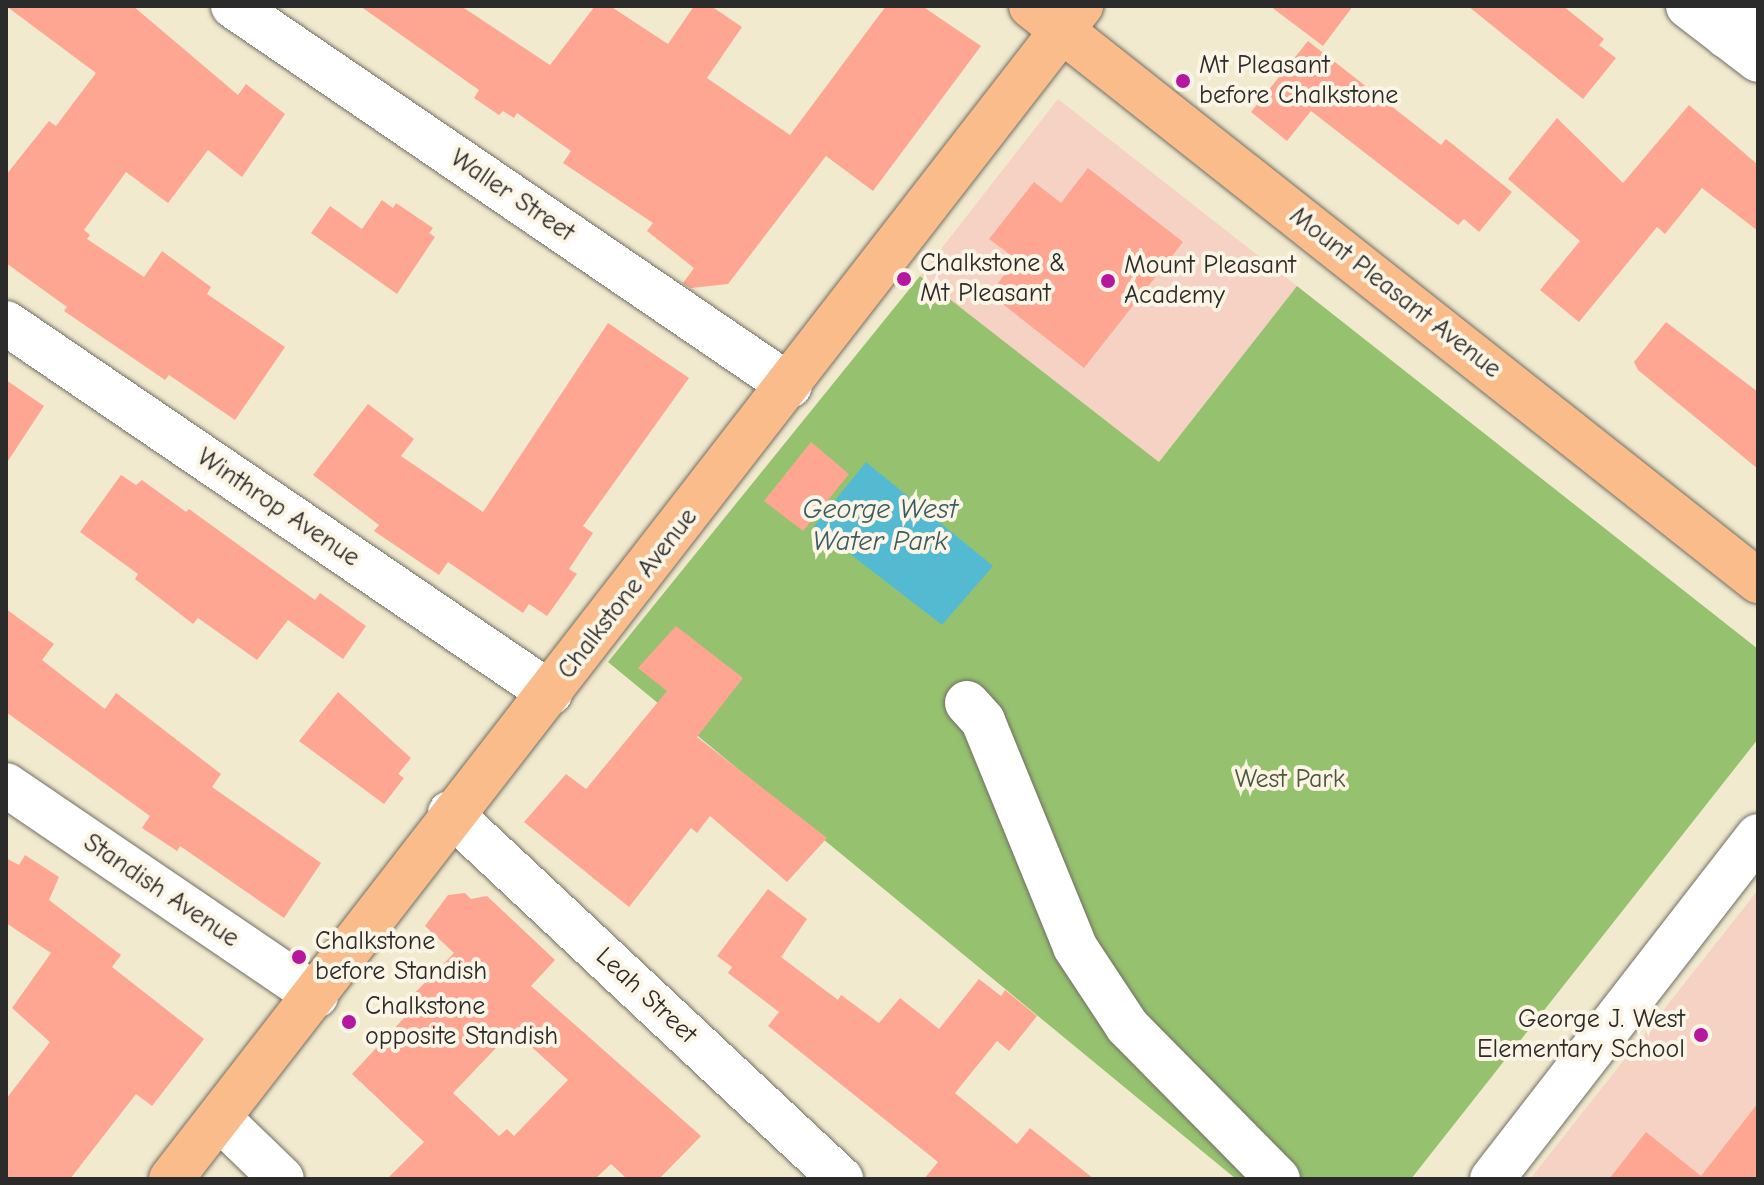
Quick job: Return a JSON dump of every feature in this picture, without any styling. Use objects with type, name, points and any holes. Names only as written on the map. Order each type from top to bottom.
[{"type":"main road","name":"Chalkstone Avenue","points":[[171,1179],[316,996],[450,813],[550,693],[790,386],[1058,14]]},
{"type":"main road","name":"Mount Pleasant Avenue","points":[[1058,14],[1758,581]]},
{"type":"street","name":"Waller Street","points":[[233,6],[790,386]]},
{"type":"street","points":[[1688,6],[1746,34]]},
{"type":"street","name":"Winthrop Avenue","points":[[6,323],[550,693]]},
{"type":"street","points":[[967,703],[983,721],[1075,947],[1127,1026],[1278,1179]]},
{"type":"street","name":"Standish Avenue","points":[[6,785],[316,996]]},
{"type":"street","name":"Leah Street","points":[[450,813],[841,1179]]},
{"type":"street","points":[[1492,1179],[1758,836]]},
{"type":"street","points":[[220,1119],[282,1179]]},
{"type":"shaded area","name":"Mount Pleasant Academy","points":[[1058,99],[1297,286],[1159,462],[920,276]]},
{"type":"shaded area","name":"George J. West Elementary School","points":[[1758,890],[1758,1179],[1530,1179]]},
{"type":"green space","name":"West Park","points":[[920,276],[1159,462],[1297,286],[1758,649],[1758,739],[1411,1179],[1236,1179],[608,662]]},
{"type":"water","name":"George West Water Park","points":[[866,462],[993,566],[942,625],[814,526]]},
{"type":"building","points":[[6,6],[133,6],[238,95],[246,84],[285,114],[242,177],[208,150],[168,203],[126,172],[84,230],[90,235],[87,239],[144,277],[162,251],[211,287],[207,294],[285,347],[235,420],[169,375],[165,380],[64,311],[67,307],[6,263],[6,175],[49,121],[56,126],[96,73]]},
{"type":"building","points":[[360,6],[461,6],[550,65],[595,6],[610,6],[668,44],[694,6],[711,6],[742,27],[707,78],[790,135],[886,6],[922,6],[981,46],[873,191],[826,156],[728,284],[691,288],[683,283],[694,268],[647,231],[653,223],[563,163],[571,151],[517,113],[514,118],[503,111],[499,115],[474,98],[479,90]]},
{"type":"building","points":[[1270,6],[1353,6],[1323,46]]},
{"type":"building","points":[[1468,6],[1563,6],[1604,39],[1599,45],[1616,58],[1583,99]]},
{"type":"building","points":[[1308,41],[1441,145],[1446,139],[1512,192],[1479,232],[1464,219],[1458,225],[1311,111],[1287,141],[1251,112]]},
{"type":"building","points":[[1689,105],[1758,165],[1758,231],[1702,188],[1665,234],[1657,227],[1579,322],[1540,290],[1580,241],[1508,179],[1557,118],[1623,183]]},
{"type":"building","points":[[1088,168],[1183,242],[1084,368],[990,294],[1016,259],[989,239],[1034,182],[1061,203]]},
{"type":"building","points":[[382,200],[393,208],[396,203],[433,228],[429,233],[435,237],[397,294],[311,233],[330,206],[362,229]]},
{"type":"building","points":[[1666,322],[1758,392],[1758,469],[1638,370],[1634,362]]},
{"type":"building","points":[[608,323],[689,378],[583,526],[593,533],[569,569],[577,574],[547,616],[529,604],[523,613],[448,562],[439,575],[374,531],[379,525],[313,475],[368,404],[414,439],[401,456],[483,512]]},
{"type":"building","points":[[6,380],[44,406],[6,464]]},
{"type":"building","points":[[811,442],[849,474],[803,531],[764,501]]},
{"type":"building","points":[[121,475],[136,485],[142,480],[186,512],[189,509],[315,600],[320,593],[366,626],[343,659],[288,620],[257,660],[198,618],[193,624],[135,579],[138,574],[80,532]]},
{"type":"building","points":[[6,609],[54,644],[42,660],[105,709],[116,693],[221,774],[212,787],[321,863],[284,918],[180,846],[177,851],[142,828],[150,816],[6,712]]},
{"type":"building","points":[[676,626],[743,678],[697,737],[827,838],[787,882],[710,816],[697,833],[691,828],[629,907],[524,822],[566,774],[586,789],[667,691],[638,668]]},
{"type":"building","points":[[338,692],[411,758],[398,774],[404,778],[384,804],[299,741]]},
{"type":"building","points":[[25,855],[59,877],[49,900],[121,955],[112,967],[204,1039],[152,1106],[136,1094],[70,1179],[6,1179],[6,1099],[50,1042],[12,1008],[51,953],[6,923],[6,858],[19,865]]},
{"type":"building","points":[[768,889],[807,919],[781,957],[838,1000],[841,995],[879,1023],[900,998],[939,1029],[979,979],[1001,996],[1005,990],[1037,1016],[1009,1051],[997,1041],[955,1093],[1017,1144],[1030,1128],[1094,1179],[924,1179],[938,1162],[768,1026],[779,1012],[728,973],[732,967],[717,956]]},
{"type":"building","points":[[465,893],[471,899],[487,896],[555,960],[531,986],[701,1136],[659,1179],[627,1179],[611,1164],[595,1179],[387,1179],[424,1142],[352,1074],[404,1018],[397,1011],[454,953],[425,926],[448,895]],"holes":[[[513,1030],[568,1080],[514,1136],[507,1129],[499,1136],[453,1093]]]},
{"type":"building","name":"George J. West Elementary School","points":[[1758,1103],[1758,1179],[1609,1179],[1646,1132],[1701,1176]]},
{"type":"place","name":"Mt Pleasant before Chalkstone","points":[[1183,81]]},
{"type":"place","name":"Chalkstone & Mt Pleasant","points":[[904,279]]},
{"type":"place","name":"Mount Pleasant Academy","points":[[1108,281]]},
{"type":"place","name":"Chalkstone before Standish","points":[[299,957]]},
{"type":"place","name":"Chalkstone opposite Standish","points":[[349,1022]]},
{"type":"place","name":"George J. West Elementary School","points":[[1701,1035]]}]
